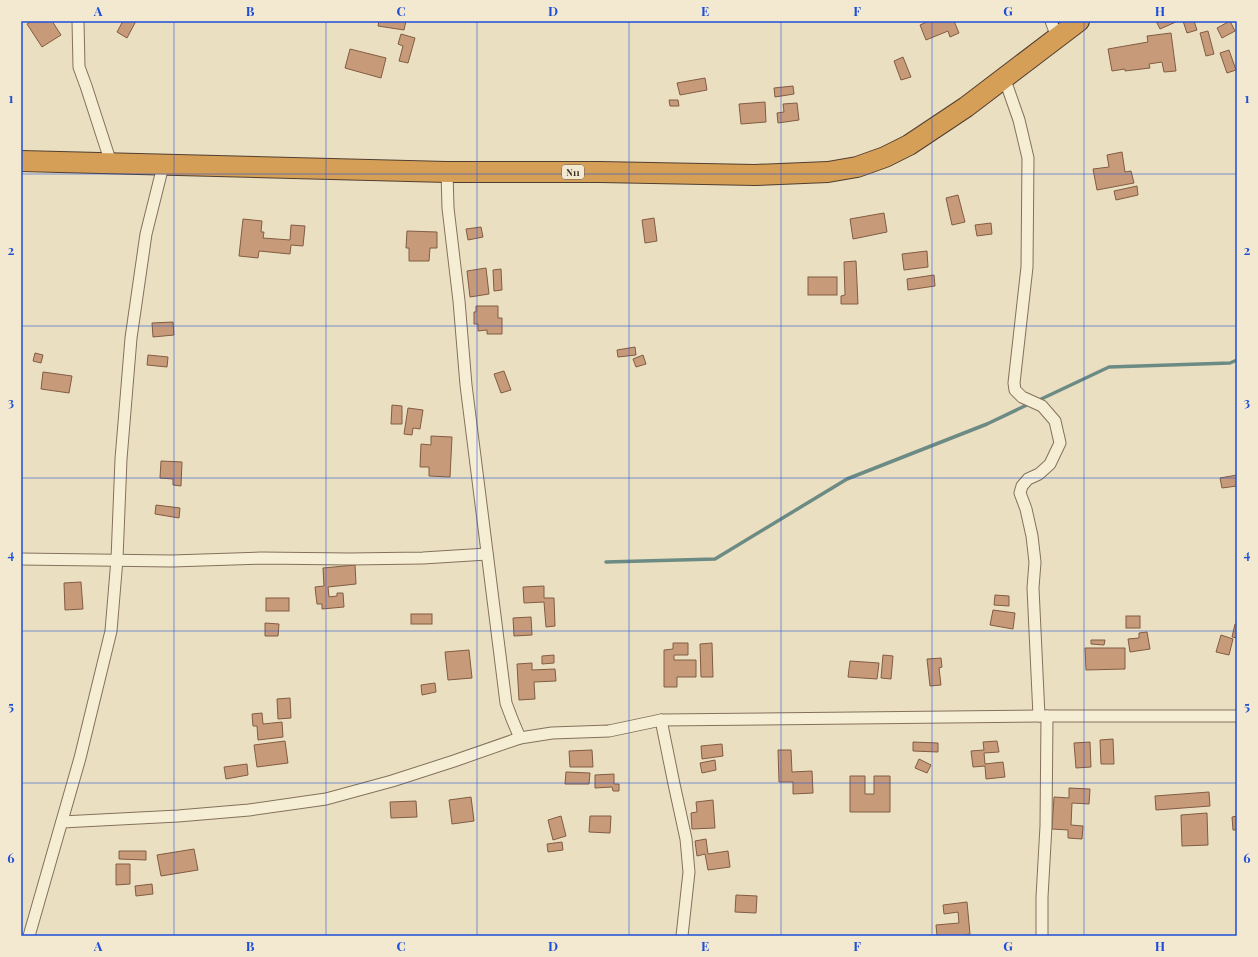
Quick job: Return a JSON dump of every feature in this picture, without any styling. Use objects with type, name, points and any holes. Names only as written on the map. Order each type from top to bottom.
[{"type":"highway","name":"N11","points":[[21,161],[163,166],[447,172],[600,172],[755,175],[828,172],[857,168],[885,157],[909,145],[966,107],[1004,78],[1054,29],[1079,21]]},
{"type":"street","points":[[78,21],[79,67],[111,163]]},
{"type":"street","points":[[1004,78],[1019,120],[1028,158],[1027,267],[1014,383],[1015,390],[1022,397],[1042,406],[1054,421],[1060,443],[1050,464],[1039,474],[1028,479],[1022,486],[1020,493],[1026,509],[1032,536],[1035,562],[1033,588],[1043,716],[1046,826],[1042,897],[1042,936]]},
{"type":"street","points":[[29,936],[80,758],[111,632],[117,559],[121,459],[131,338],[146,234],[163,166]]},
{"type":"street","points":[[447,172],[448,208],[459,300],[466,385],[506,703],[520,738]]},
{"type":"street","points":[[21,558],[172,561],[261,558],[423,558],[487,554]]},
{"type":"street","points":[[62,822],[178,816],[248,810],[326,799],[448,764],[520,738],[552,733],[609,731],[661,720],[1043,716],[1237,716]]},
{"type":"street","points":[[661,720],[686,840],[689,872],[682,936]]},
{"type":"building","points":[[32,21],[52,21],[61,35],[42,47],[27,24]]},
{"type":"building","points":[[123,21],[136,21],[127,38],[117,32]]},
{"type":"building","points":[[379,21],[406,21],[404,30],[378,26]]},
{"type":"building","points":[[929,21],[954,21],[959,33],[950,37],[948,31],[926,40],[920,25]]},
{"type":"building","points":[[1156,21],[1178,21],[1160,29]]},
{"type":"building","points":[[1183,21],[1194,21],[1197,30],[1187,33]]},
{"type":"building","points":[[1230,21],[1235,31],[1222,38],[1217,28]]},
{"type":"building","points":[[1208,31],[1214,54],[1206,56],[1200,33]]},
{"type":"building","points":[[1171,33],[1176,71],[1164,72],[1162,62],[1149,64],[1150,68],[1112,71],[1108,49],[1148,42],[1147,36]]},
{"type":"building","points":[[401,34],[415,38],[408,63],[399,61],[403,46],[398,44]]},
{"type":"building","points":[[350,49],[386,58],[381,78],[345,68]]},
{"type":"building","points":[[1229,50],[1236,70],[1227,73],[1220,53]]},
{"type":"building","points":[[903,57],[911,77],[901,80],[894,61]]},
{"type":"building","points":[[705,78],[707,90],[680,95],[677,83]]},
{"type":"building","points":[[793,86],[794,94],[775,97],[774,88]]},
{"type":"building","points":[[669,100],[678,100],[679,106],[670,106]]},
{"type":"building","points":[[765,102],[766,122],[741,124],[739,104]]},
{"type":"building","points":[[797,103],[799,120],[778,123],[777,113],[784,112],[783,104]]},
{"type":"building","points":[[1122,152],[1125,172],[1131,171],[1134,183],[1097,190],[1093,169],[1109,167],[1107,155]]},
{"type":"building","points":[[1137,186],[1138,195],[1116,200],[1114,191]]},
{"type":"building","points":[[958,195],[965,222],[952,225],[946,198]]},
{"type":"building","points":[[884,213],[887,232],[853,239],[850,219]]},
{"type":"building","points":[[654,218],[657,241],[645,243],[642,220]]},
{"type":"building","points":[[243,219],[262,221],[261,232],[264,232],[263,238],[290,240],[291,225],[305,226],[303,246],[291,245],[290,254],[259,251],[258,258],[239,256]]},
{"type":"building","points":[[991,223],[992,234],[977,236],[975,225]]},
{"type":"building","points":[[481,227],[483,237],[468,240],[466,229]]},
{"type":"building","points":[[407,231],[437,232],[437,248],[430,248],[429,261],[409,261],[409,248],[406,248]]},
{"type":"building","points":[[927,251],[928,267],[904,270],[902,254]]},
{"type":"building","points":[[856,261],[858,304],[841,304],[841,296],[845,295],[844,262]]},
{"type":"building","points":[[486,268],[489,294],[470,297],[467,271]]},
{"type":"building","points":[[501,269],[502,290],[494,291],[493,270]]},
{"type":"building","points":[[934,275],[935,286],[908,290],[907,279]]},
{"type":"building","points":[[808,277],[837,277],[837,295],[808,295]]},
{"type":"building","points":[[476,306],[498,306],[498,318],[502,318],[502,334],[487,334],[487,330],[478,331],[478,324],[474,324],[474,312],[476,312]]},
{"type":"building","points":[[173,322],[174,335],[153,337],[152,323]]},
{"type":"building","points":[[635,347],[636,355],[618,357],[617,350]]},
{"type":"building","points":[[35,353],[43,355],[41,363],[33,361]]},
{"type":"building","points":[[148,355],[168,357],[167,367],[147,365]]},
{"type":"building","points":[[643,355],[646,364],[636,367],[633,359]]},
{"type":"building","points":[[504,371],[511,390],[501,393],[494,374]]},
{"type":"building","points":[[43,372],[72,376],[69,393],[41,389]]},
{"type":"building","points":[[392,405],[402,406],[402,424],[391,424]]},
{"type":"building","points":[[408,408],[423,410],[420,429],[413,428],[412,435],[404,434]]},
{"type":"building","points":[[431,436],[452,437],[450,477],[429,476],[429,467],[420,467],[421,444],[431,445]]},
{"type":"building","points":[[161,461],[182,462],[181,486],[173,485],[173,479],[160,478]]},
{"type":"building","points":[[1237,475],[1237,486],[1222,488],[1220,478]]},
{"type":"building","points":[[156,505],[180,508],[179,518],[155,514]]},
{"type":"building","points":[[355,565],[356,584],[328,587],[329,597],[337,596],[337,593],[343,593],[344,607],[322,609],[322,604],[317,604],[315,587],[324,586],[323,568]]},
{"type":"building","points":[[81,582],[83,609],[65,610],[64,583]]},
{"type":"building","points":[[544,586],[544,598],[554,598],[555,626],[546,627],[544,602],[524,603],[523,587]]},
{"type":"building","points":[[995,595],[1009,596],[1009,606],[994,605]]},
{"type":"building","points":[[266,598],[289,598],[289,611],[266,611]]},
{"type":"building","points":[[993,610],[1015,613],[1013,629],[990,625]]},
{"type":"building","points":[[411,614],[432,614],[432,624],[411,624]]},
{"type":"building","points":[[1126,616],[1140,616],[1140,628],[1126,628]]},
{"type":"building","points":[[531,617],[532,635],[514,636],[513,618]]},
{"type":"building","points":[[265,623],[279,624],[278,636],[265,636]]},
{"type":"building","points":[[1235,624],[1237,624],[1237,638],[1232,637]]},
{"type":"building","points":[[1147,632],[1150,649],[1130,652],[1128,639],[1139,638],[1139,633]]},
{"type":"building","points":[[1221,635],[1233,639],[1229,655],[1216,652]]},
{"type":"building","points":[[1091,640],[1105,640],[1104,645],[1091,644]]},
{"type":"building","points":[[673,643],[688,643],[688,655],[674,655],[674,660],[696,660],[696,677],[677,677],[677,687],[664,687],[664,650],[673,649]]},
{"type":"building","points":[[712,643],[713,677],[701,677],[700,644]]},
{"type":"building","points":[[1085,648],[1125,648],[1125,669],[1086,670]]},
{"type":"building","points":[[469,650],[472,678],[448,680],[445,652]]},
{"type":"building","points":[[554,655],[554,663],[542,664],[542,656]]},
{"type":"building","points":[[883,655],[893,656],[891,679],[881,678]]},
{"type":"building","points":[[941,658],[942,667],[939,668],[941,685],[930,686],[927,659]]},
{"type":"building","points":[[850,661],[879,663],[877,679],[848,677]]},
{"type":"building","points":[[532,663],[532,670],[555,669],[556,681],[534,682],[535,699],[519,700],[517,664]]},
{"type":"building","points":[[435,683],[436,692],[422,695],[421,685]]},
{"type":"building","points":[[290,698],[291,718],[278,719],[277,699]]},
{"type":"building","points":[[262,713],[263,724],[282,722],[283,737],[258,740],[257,726],[253,726],[252,714]]},
{"type":"building","points":[[1113,739],[1114,764],[1101,764],[1100,740]]},
{"type":"building","points":[[285,741],[288,763],[257,767],[254,745]]},
{"type":"building","points":[[997,741],[999,752],[984,753],[985,764],[1003,762],[1005,777],[986,779],[985,766],[973,767],[971,751],[984,750],[983,742]]},
{"type":"building","points":[[913,742],[938,743],[938,752],[913,751]]},
{"type":"building","points":[[1090,742],[1091,767],[1076,768],[1074,743]]},
{"type":"building","points":[[722,744],[723,756],[702,759],[701,746]]},
{"type":"building","points":[[592,750],[593,767],[570,767],[569,751]]},
{"type":"building","points":[[778,750],[791,750],[792,772],[812,771],[813,793],[793,794],[793,782],[779,782]]},
{"type":"building","points":[[919,759],[931,765],[927,773],[915,768]]},
{"type":"building","points":[[715,760],[716,770],[702,773],[700,763]]},
{"type":"building","points":[[247,764],[248,775],[226,779],[224,767]]},
{"type":"building","points":[[566,772],[590,773],[589,784],[565,784]]},
{"type":"building","points":[[614,774],[614,784],[619,784],[619,791],[613,791],[612,787],[595,788],[595,775]]},
{"type":"building","points":[[850,776],[865,776],[865,794],[874,794],[874,776],[890,776],[890,812],[850,812]]},
{"type":"building","points":[[1069,788],[1090,789],[1089,804],[1072,803],[1071,825],[1083,826],[1082,839],[1068,838],[1068,830],[1052,829],[1054,797],[1069,798]]},
{"type":"building","points":[[1209,792],[1210,806],[1156,810],[1155,796]]},
{"type":"building","points":[[471,797],[474,821],[452,824],[449,800]]},
{"type":"building","points":[[713,800],[715,828],[692,829],[691,813],[697,812],[696,802]]},
{"type":"building","points":[[416,801],[417,817],[391,818],[390,802]]},
{"type":"building","points":[[1207,813],[1208,845],[1182,846],[1181,815]]},
{"type":"building","points":[[561,816],[566,836],[553,840],[548,820]]},
{"type":"building","points":[[590,816],[611,816],[610,833],[589,832]]},
{"type":"building","points":[[1237,816],[1237,830],[1233,830],[1232,817]]},
{"type":"building","points":[[706,839],[708,854],[728,851],[730,867],[708,870],[705,854],[697,856],[695,841]]},
{"type":"building","points":[[562,842],[563,850],[548,852],[547,844]]},
{"type":"building","points":[[194,849],[198,870],[161,876],[157,855]]},
{"type":"building","points":[[119,851],[146,851],[146,860],[119,859]]},
{"type":"building","points":[[116,864],[130,864],[130,884],[116,885]]},
{"type":"building","points":[[152,884],[153,894],[136,896],[135,886]]},
{"type":"building","points":[[736,895],[757,896],[756,913],[735,912]]},
{"type":"building","points":[[967,902],[970,934],[961,936],[937,936],[936,925],[959,923],[958,912],[944,914],[943,905]]},
{"type":"waterway","points":[[1037,401],[1109,367],[1230,363],[1237,360]]},
{"type":"waterway","points":[[606,562],[715,559],[847,479],[987,424],[1031,403]]}]
